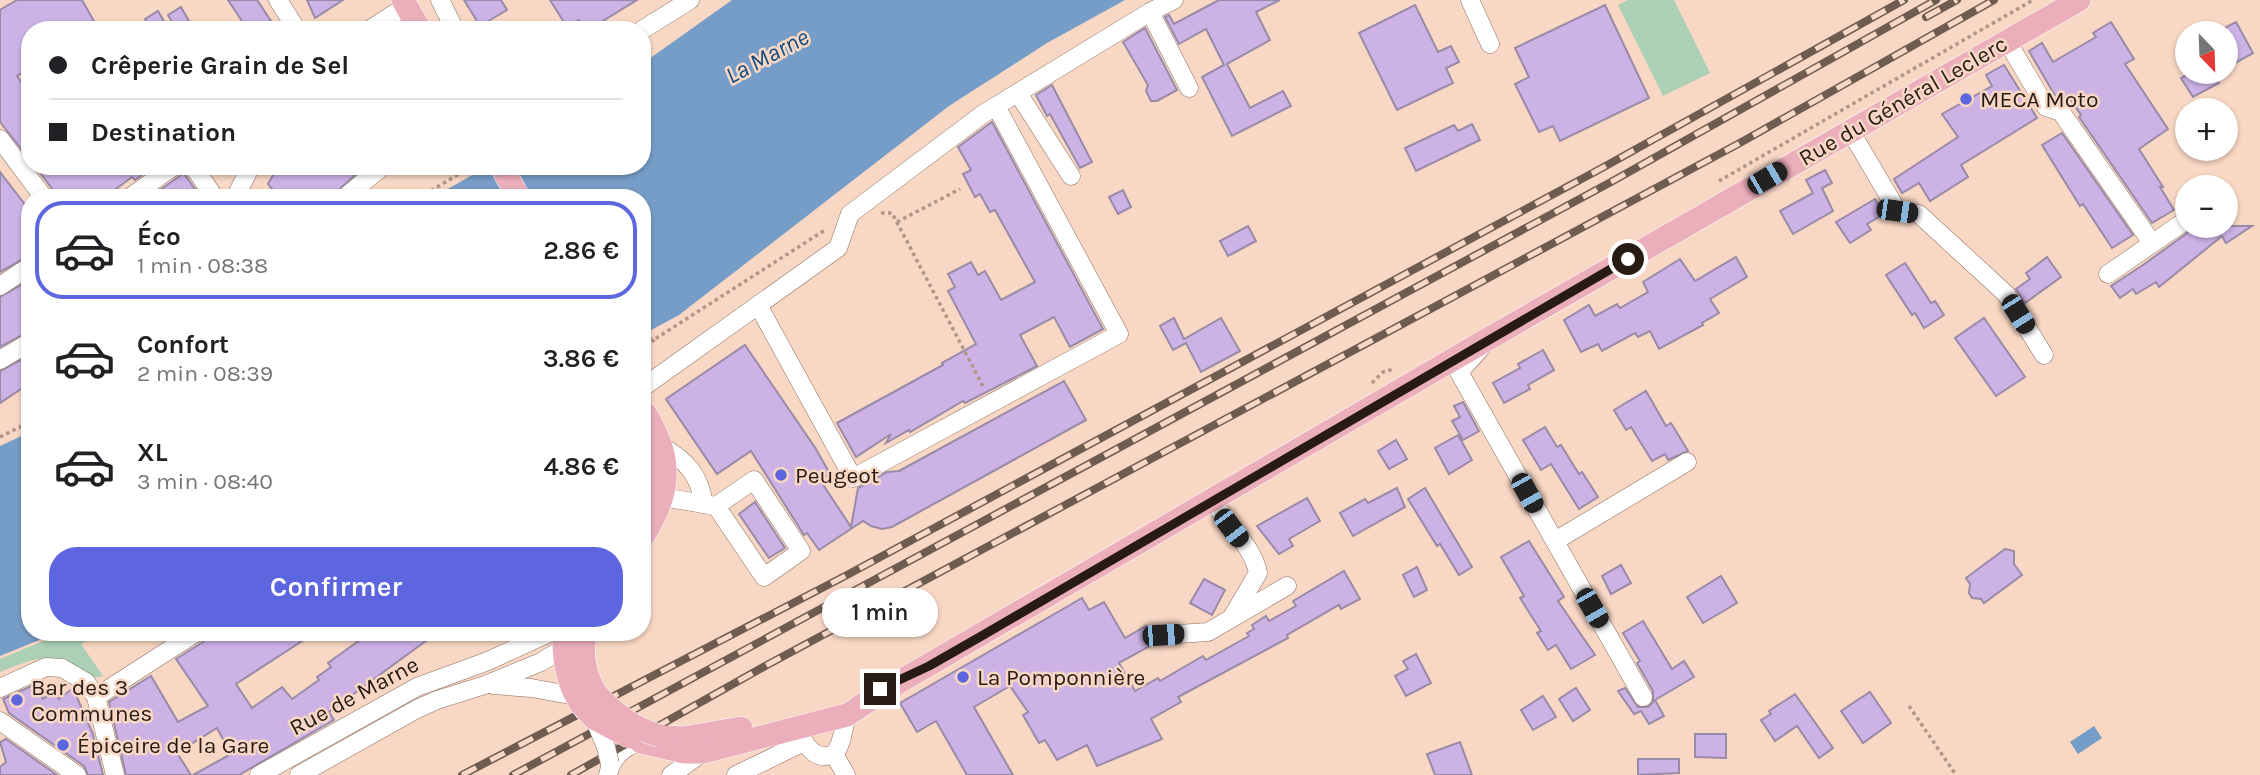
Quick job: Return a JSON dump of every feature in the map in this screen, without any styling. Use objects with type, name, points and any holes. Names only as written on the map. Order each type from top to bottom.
[{"type":"main road","name":"Rue du Général Leclerc","points":[[674,750],[735,730],[825,724],[880,689],[929,666],[2079,0]]},
{"type":"main road","points":[[404,3],[414,21]]},
{"type":"main road","points":[[651,499],[655,519],[651,525]]},
{"type":"main road","points":[[573,641],[585,664],[589,680],[587,703],[642,730],[674,750]]},
{"type":"street","points":[[278,0],[291,21]]},
{"type":"street","points":[[440,0],[450,21]]},
{"type":"street","points":[[651,24],[690,0]]},
{"type":"street","points":[[651,382],[838,248],[850,214],[996,106],[1174,0]]},
{"type":"street","points":[[1470,0],[1490,44]]},
{"type":"street","points":[[381,21],[404,3]]},
{"type":"street","points":[[1150,12],[1189,88]]},
{"type":"street","points":[[2007,41],[2046,107],[2061,111],[2152,243]]},
{"type":"street","points":[[1018,93],[1071,176]]},
{"type":"street","points":[[758,305],[853,478],[1119,334],[996,106]]},
{"type":"street","points":[[1851,132],[1897,211],[1919,214],[2006,295],[2043,355]]},
{"type":"street","points":[[0,139],[21,167]]},
{"type":"street","points":[[142,189],[161,175]]},
{"type":"street","points":[[355,189],[372,175]]},
{"type":"street","points":[[2108,274],[2175,228]]},
{"type":"street","points":[[0,286],[21,272]]},
{"type":"street","points":[[1488,340],[1459,372],[1643,697]]},
{"type":"street","points":[[0,360],[21,347]]},
{"type":"street","points":[[651,499],[710,505],[754,480],[801,551],[764,578],[710,505],[692,470],[683,460],[652,444]]},
{"type":"street","points":[[1555,541],[1687,462]]},
{"type":"street","points":[[1213,500],[1219,513],[1256,560],[1258,573],[1232,617]]},
{"type":"street","points":[[1163,635],[1208,632],[1287,586]]},
{"type":"street","points":[[96,697],[183,641]]},
{"type":"street","name":"Rue de Marne","points":[[259,775],[417,687],[552,641]]},
{"type":"street","name":"Rue de Marne","points":[[283,775],[413,702],[556,641]]},
{"type":"street","name":"Rue de Marne","points":[[299,775],[437,699],[485,685],[541,662],[564,641]]},
{"type":"street","points":[[0,688],[46,667],[62,668],[86,682],[96,697],[115,775]]},
{"type":"street","name":"Rue de Marne","points":[[485,685],[531,688],[587,703]]},
{"type":"street","points":[[587,703],[607,747],[609,770]]},
{"type":"street","points":[[0,722],[77,775]]},
{"type":"street","points":[[825,724],[840,744],[834,754],[822,757],[811,752],[825,724]]},
{"type":"street","points":[[736,775],[825,724]]},
{"type":"street","points":[[609,770],[618,754],[674,750]]},
{"type":"street","points":[[834,754],[846,775]]},
{"type":"path","points":[[433,189],[455,175]]},
{"type":"path","points":[[897,222],[960,189]]},
{"type":"path","points":[[651,343],[850,214],[892,213],[992,402]]},
{"type":"path","points":[[0,437],[21,426]]},
{"type":"path","points":[[1909,706],[1956,775]]},
{"type":"green space","points":[[1628,0],[1674,0],[1710,73],[1663,96],[1618,5]]},
{"type":"green space","points":[[43,641],[86,641],[81,644],[103,676],[94,678],[69,663],[48,658],[26,662],[0,672],[0,659]]},
{"type":"water","name":"La Marne","points":[[732,0],[1125,0],[1047,43],[949,106],[679,315],[651,330],[651,189],[448,189],[472,175],[651,175],[651,58]]},
{"type":"water","points":[[21,436],[21,641],[37,641],[0,656],[0,446]]},
{"type":"water","points":[[2094,726],[2102,738],[2078,754],[2070,742]]},
{"type":"building","points":[[17,0],[82,0],[94,21],[21,21],[21,74],[17,76],[21,81],[21,149],[0,122],[0,10]]},
{"type":"building","points":[[228,0],[257,0],[271,21],[242,21]]},
{"type":"building","points":[[307,0],[343,0],[315,18]]},
{"type":"building","points":[[464,0],[501,0],[507,10],[488,21],[477,21]]},
{"type":"building","points":[[550,0],[637,0],[603,21],[563,21]]},
{"type":"building","points":[[1219,0],[1280,0],[1256,12],[1270,40],[1227,64],[1250,108],[1283,91],[1291,106],[1232,136],[1202,77],[1224,65],[1206,29],[1179,44],[1165,17],[1169,15],[1174,24]]},
{"type":"building","points":[[1415,5],[1438,52],[1451,46],[1459,62],[1446,68],[1453,83],[1397,110],[1359,33]]},
{"type":"building","points":[[1605,5],[1649,98],[1560,141],[1553,126],[1539,132],[1515,84],[1529,77],[1515,48]]},
{"type":"building","points":[[181,7],[189,21],[172,21],[168,15]]},
{"type":"building","points":[[158,11],[164,21],[146,21],[145,19]]},
{"type":"building","points":[[2111,22],[2134,59],[2125,64],[2168,129],[2139,149],[2174,210],[2152,223],[2079,117],[2081,115],[2069,98],[2065,101],[2057,99],[2029,51],[2042,43],[2053,62],[2096,37],[2093,33]]},
{"type":"building","points":[[2238,26],[2253,53],[2238,61]]},
{"type":"building","points":[[1145,28],[1177,90],[1157,101],[1151,101],[1146,91],[1148,85],[1123,42]]},
{"type":"building","points":[[2004,65],[2037,118],[1961,165],[1968,177],[1930,201],[1919,183],[1902,193],[1894,179],[1958,137],[1942,114],[1992,86],[1986,75]]},
{"type":"building","points":[[2185,84],[2217,84],[2193,97]]},
{"type":"building","points":[[1052,85],[1092,162],[1080,168],[1050,114],[1047,116],[1036,95]]},
{"type":"building","points":[[992,122],[1103,329],[1070,347],[1054,317],[1020,335],[1037,366],[965,403],[963,401],[886,443],[891,434],[856,457],[837,423],[976,344],[948,291],[955,287],[948,274],[971,262],[978,275],[985,271],[1001,300],[1035,282],[995,210],[990,212],[980,194],[975,197],[963,174],[971,170],[958,147]]},
{"type":"building","points":[[1472,124],[1480,140],[1416,171],[1405,148],[1454,125],[1458,131]]},
{"type":"building","points":[[2062,133],[2133,235],[2112,248],[2083,204],[2080,206],[2042,145]]},
{"type":"building","points":[[1825,170],[1832,183],[1822,188],[1833,211],[1793,234],[1780,211],[1813,193],[1806,180]]},
{"type":"building","points":[[0,172],[21,199],[21,260],[0,272]]},
{"type":"building","points":[[42,175],[142,175],[135,180],[132,177],[116,189],[52,189]]},
{"type":"building","points":[[185,175],[195,189],[162,189]]},
{"type":"building","points":[[273,175],[355,175],[340,189],[272,189],[268,184]]},
{"type":"building","points":[[1123,190],[1131,207],[1118,214],[1109,197]]},
{"type":"building","points":[[1875,199],[1884,214],[1867,224],[1871,230],[1850,243],[1836,222]]},
{"type":"building","points":[[1248,226],[1256,241],[1228,256],[1220,241]]},
{"type":"building","points":[[2238,226],[2252,226],[2238,235]]},
{"type":"building","points":[[2180,238],[2220,238],[2159,287],[2156,282],[2136,294],[2133,289],[2120,298],[2111,286]]},
{"type":"building","points":[[1736,257],[1747,277],[1710,299],[1719,313],[1659,349],[1650,331],[1638,337],[1635,333],[1602,351],[1598,344],[1581,352],[1564,320],[1589,305],[1595,316],[1617,304],[1620,308],[1648,292],[1643,282],[1680,259],[1695,281]]},
{"type":"building","points":[[2047,257],[2061,277],[2025,303],[2016,289],[2030,279],[2026,273]]},
{"type":"building","points":[[1905,263],[1931,303],[1935,301],[1944,315],[1924,328],[1915,313],[1912,315],[1886,275]]},
{"type":"building","points":[[21,285],[21,336],[0,347],[0,297]]},
{"type":"building","points":[[1174,318],[1184,339],[1221,318],[1240,351],[1201,372],[1186,343],[1173,350],[1160,326]]},
{"type":"building","points":[[1984,318],[2025,377],[1996,396],[1955,338]]},
{"type":"building","points":[[745,345],[816,449],[830,474],[820,480],[851,527],[858,488],[887,472],[899,471],[1064,381],[1086,420],[892,527],[882,529],[863,521],[819,550],[807,533],[804,535],[751,451],[717,474],[666,399]]},
{"type":"building","points":[[1543,350],[1554,370],[1528,385],[1530,389],[1504,403],[1493,383],[1520,368],[1518,364]]},
{"type":"building","points":[[21,360],[21,389],[0,403],[0,371]]},
{"type":"building","points":[[1646,391],[1666,426],[1671,423],[1688,451],[1668,460],[1665,454],[1652,461],[1631,427],[1626,430],[1614,410]]},
{"type":"building","points":[[1463,402],[1479,431],[1463,440],[1452,421],[1460,417],[1454,406]]},
{"type":"building","points":[[1545,427],[1557,447],[1561,445],[1579,474],[1582,472],[1598,497],[1579,509],[1551,464],[1541,470],[1523,440]]},
{"type":"building","points":[[1458,435],[1472,460],[1449,474],[1435,448]]},
{"type":"building","points":[[1396,440],[1407,459],[1389,469],[1378,451]]},
{"type":"building","points":[[1397,488],[1405,507],[1353,536],[1340,513],[1365,499],[1368,503]]},
{"type":"building","points":[[1425,488],[1472,567],[1459,575],[1440,544],[1437,546],[1408,499]]},
{"type":"building","points":[[1307,498],[1320,521],[1289,539],[1293,546],[1279,554],[1257,526]]},
{"type":"building","points":[[755,502],[785,548],[769,558],[739,514]]},
{"type":"building","points":[[1529,541],[1564,597],[1558,601],[1595,655],[1571,669],[1556,645],[1548,650],[1537,633],[1541,631],[1520,598],[1524,596],[1501,557]]},
{"type":"building","points":[[2005,549],[2014,551],[2014,564],[2022,575],[1984,603],[1981,599],[1972,598],[1969,593],[1970,584],[1966,578]]},
{"type":"building","points":[[1621,565],[1631,583],[1611,594],[1602,576]]},
{"type":"building","points":[[1417,567],[1427,590],[1414,597],[1403,575]]},
{"type":"building","points":[[1344,571],[1360,599],[1341,609],[1339,605],[1287,635],[1288,638],[1178,697],[1181,702],[1151,719],[1162,739],[1097,766],[1087,745],[1057,760],[1045,740],[1039,743],[1023,715],[1028,712],[1010,686],[974,707],[1013,775],[967,775],[936,721],[917,732],[900,703],[1082,598],[1089,610],[1104,602],[1125,638],[1146,626],[1155,643],[1119,663],[1135,691],[1158,678],[1160,681],[1203,656],[1206,660],[1249,636],[1247,633],[1254,629],[1252,625],[1266,616],[1269,621],[1296,606],[1293,601]]},
{"type":"building","points":[[1721,576],[1737,603],[1703,623],[1687,597]]},
{"type":"building","points":[[1204,579],[1225,590],[1212,615],[1190,603]]},
{"type":"building","points":[[1643,621],[1672,669],[1684,661],[1694,677],[1655,700],[1664,716],[1649,724],[1641,711],[1634,714],[1618,691],[1625,688],[1638,707],[1648,707],[1653,702],[1653,691],[1637,663],[1640,661],[1623,633]]},
{"type":"building","points":[[302,641],[236,684],[252,708],[282,687],[292,699],[319,680],[317,677],[331,667],[328,663],[359,641],[426,641],[329,712],[334,720],[239,775],[193,775],[231,754],[217,728],[177,753],[191,775],[126,775],[109,702],[151,676],[178,722],[208,706],[176,659],[203,642]]},
{"type":"building","points":[[1416,654],[1431,683],[1406,696],[1395,676],[1408,669],[1403,661]]},
{"type":"building","points":[[36,684],[43,699],[55,690],[59,699],[73,688],[93,734],[103,775],[88,775],[84,766],[9,713],[3,699]]},
{"type":"building","points":[[1576,688],[1590,710],[1573,721],[1559,699]]},
{"type":"building","points":[[1870,692],[1891,723],[1863,743],[1841,711]]},
{"type":"building","points":[[1795,694],[1833,748],[1819,758],[1797,726],[1775,741],[1761,720],[1771,714],[1769,711]]},
{"type":"building","points":[[1543,696],[1556,717],[1533,730],[1521,710]]},
{"type":"building","points":[[1695,734],[1726,734],[1726,758],[1695,757]]},
{"type":"building","points":[[6,739],[57,775],[0,775],[0,767],[6,762],[0,742]]},
{"type":"building","points":[[1460,742],[1472,775],[1435,775],[1427,754]]},
{"type":"building","points":[[1638,759],[1679,759],[1679,773],[1638,775]]},
{"type":"railway","points":[[462,775],[847,575],[1602,168],[1904,0]]},
{"type":"railway","points":[[513,775],[1611,182],[1936,0]]},
{"type":"railway","points":[[1926,17],[1957,0]]},
{"type":"railway","points":[[571,775],[767,665],[1738,144],[1994,0]]},
{"type":"place","name":"MECA Moto","points":[[1966,99]]},
{"type":"place","name":"Peugeot","points":[[781,475]]},
{"type":"place","name":"La Pomponnière","points":[[963,677]]},
{"type":"place","name":"Bar des 3 Communes","points":[[17,700]]},
{"type":"place","name":"Épiceire de la Gare","points":[[63,745]]},
{"type":"route","points":[[880,689],[929,666],[985,634],[1628,259]]}]
